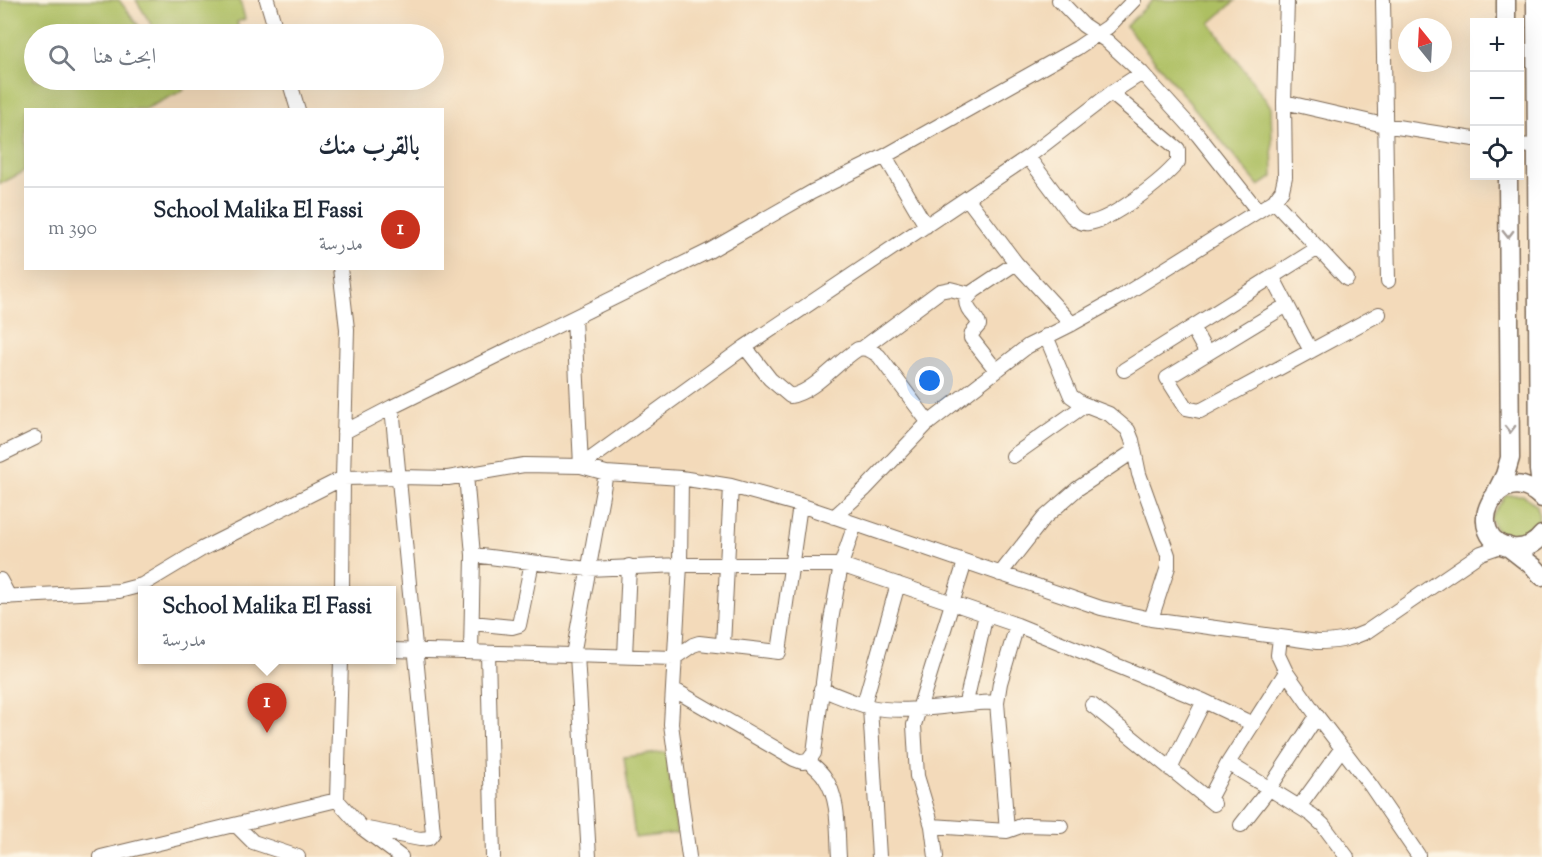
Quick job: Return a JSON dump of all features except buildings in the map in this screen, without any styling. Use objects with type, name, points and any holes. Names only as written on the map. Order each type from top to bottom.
[{"type":"main road","points":[[1506,0],[1506,18]]},
{"type":"main road","points":[[1536,0],[1533,146],[1539,470],[1542,496]]},
{"type":"main road","points":[[1508,180],[1510,458],[1505,475],[1487,506],[1486,522],[1488,530],[1495,539],[1534,567],[1542,576]]},
{"type":"main road","points":[[1496,493],[1515,485],[1526,487],[1542,496]]},
{"type":"main road","points":[[1505,546],[1525,547],[1533,544],[1542,535]]},
{"type":"street","points":[[267,0],[274,24]]},
{"type":"street","points":[[1059,0],[1083,26],[1107,41],[1142,73],[1198,135],[1258,211]]},
{"type":"street","points":[[344,432],[710,252],[812,192],[885,156],[1054,62],[1108,27],[1134,0]]},
{"type":"street","points":[[834,517],[865,489],[929,423],[1028,346],[1131,290],[1274,201],[1282,190],[1285,177],[1284,102],[1287,0]]},
{"type":"street","points":[[1383,0],[1388,281]]},
{"type":"street","points":[[581,466],[745,347],[1028,157],[1111,93],[1142,73]]},
{"type":"street","points":[[293,90],[297,108]]},
{"type":"street","points":[[1028,157],[1072,216],[1085,223],[1101,220],[1162,178],[1178,162],[1178,149],[1111,93]]},
{"type":"street","points":[[1284,102],[1384,124],[1470,138]]},
{"type":"street","points":[[885,156],[926,226]]},
{"type":"street","points":[[967,198],[1017,263],[1072,324]]},
{"type":"street","points":[[1274,201],[1347,279]]},
{"type":"street","points":[[1124,370],[1318,248]]},
{"type":"street","points":[[996,370],[970,338],[979,325],[967,306],[966,300],[970,294],[1017,263]]},
{"type":"street","points":[[340,270],[347,329],[342,586]]},
{"type":"street","points":[[1272,276],[1311,351]]},
{"type":"street","points":[[745,347],[770,379],[790,396],[800,394],[849,355],[863,348],[940,291],[950,289],[970,294]]},
{"type":"street","points":[[1287,305],[1167,378],[1186,408],[1200,411],[1379,314]]},
{"type":"street","points":[[574,318],[581,466]]},
{"type":"street","points":[[1192,327],[1207,354]]},
{"type":"street","points":[[1046,336],[1074,400],[1109,414],[1128,430],[1139,474],[1168,555],[1168,567],[1151,619]]},
{"type":"street","points":[[863,348],[872,350],[879,356],[929,423]]},
{"type":"street","points":[[1013,456],[1085,405]]},
{"type":"street","points":[[362,828],[420,839],[429,838],[433,833],[392,407]]},
{"type":"street","points":[[0,455],[35,438]]},
{"type":"street","points":[[1000,574],[1044,518],[1077,489],[1134,451]]},
{"type":"street","points":[[139,586],[202,549],[343,478],[448,478],[524,465],[581,466],[606,473],[681,478],[754,491],[1101,608],[1151,619],[1280,638],[1333,642],[1351,639],[1366,632],[1481,554],[1505,546]]},
{"type":"street","points":[[589,857],[575,655],[606,473]]},
{"type":"street","points":[[466,475],[473,555],[471,652]]},
{"type":"street","points":[[681,478],[680,565],[671,724],[689,857]]},
{"type":"street","points":[[723,645],[731,486]]},
{"type":"street","points":[[396,650],[674,658],[699,643],[779,651],[800,505]]},
{"type":"street","points":[[673,689],[794,759],[802,762],[808,761],[814,753],[819,724],[821,689],[841,565],[855,524]]},
{"type":"street","points":[[1481,554],[1488,530]]},
{"type":"street","points":[[473,555],[588,569],[680,565],[841,565],[1017,625],[1204,701],[1252,724]]},
{"type":"street","points":[[472,623],[512,627],[519,625],[532,562]]},
{"type":"street","points":[[936,857],[932,826],[917,776],[914,725],[965,562]]},
{"type":"street","points":[[625,656],[629,566]]},
{"type":"street","points":[[0,580],[5,597],[119,591],[138,586]]},
{"type":"street","points":[[879,857],[867,705],[898,584]]},
{"type":"street","points":[[966,702],[986,614]]},
{"type":"street","points":[[1007,831],[997,702],[1000,683],[1017,625]]},
{"type":"street","points":[[1280,638],[1278,655],[1286,672],[1371,786],[1418,855]]},
{"type":"street","points":[[488,652],[493,857]]},
{"type":"street","points":[[341,664],[337,800],[362,828],[401,857]]},
{"type":"street","points":[[1092,705],[1212,802],[1228,763],[1286,672]]},
{"type":"street","points":[[821,689],[867,705],[917,710],[966,702],[997,702]]},
{"type":"street","points":[[1170,769],[1204,701]]},
{"type":"street","points":[[1241,825],[1269,789],[1317,716]]},
{"type":"street","points":[[1299,807],[1342,748]]},
{"type":"street","points":[[808,761],[824,775],[830,785],[835,803],[839,857]]},
{"type":"street","points":[[1228,763],[1312,815],[1323,825],[1347,857]]},
{"type":"street","points":[[101,857],[337,800]]},
{"type":"street","points":[[236,825],[253,842],[298,857]]},
{"type":"street","points":[[932,826],[1007,831],[1024,825],[1061,826]]},
{"type":"green space","points":[[0,0],[119,0],[137,24],[24,24],[24,90],[184,90],[147,108],[24,108],[24,172],[0,184]]},
{"type":"green space","points":[[136,0],[240,0],[245,19],[237,22],[238,24],[151,24]]},
{"type":"green space","points":[[1153,0],[1235,1],[1210,23],[1271,107],[1273,177],[1259,186],[1126,26]]},
{"type":"green space","points":[[1506,495],[1523,495],[1537,506],[1539,517],[1537,525],[1524,540],[1501,538],[1490,518]]},
{"type":"green space","points":[[666,752],[677,833],[635,838],[624,757]]},
{"type":"place","name":"School Malika El Fassi","points":[[267,733]]}]
